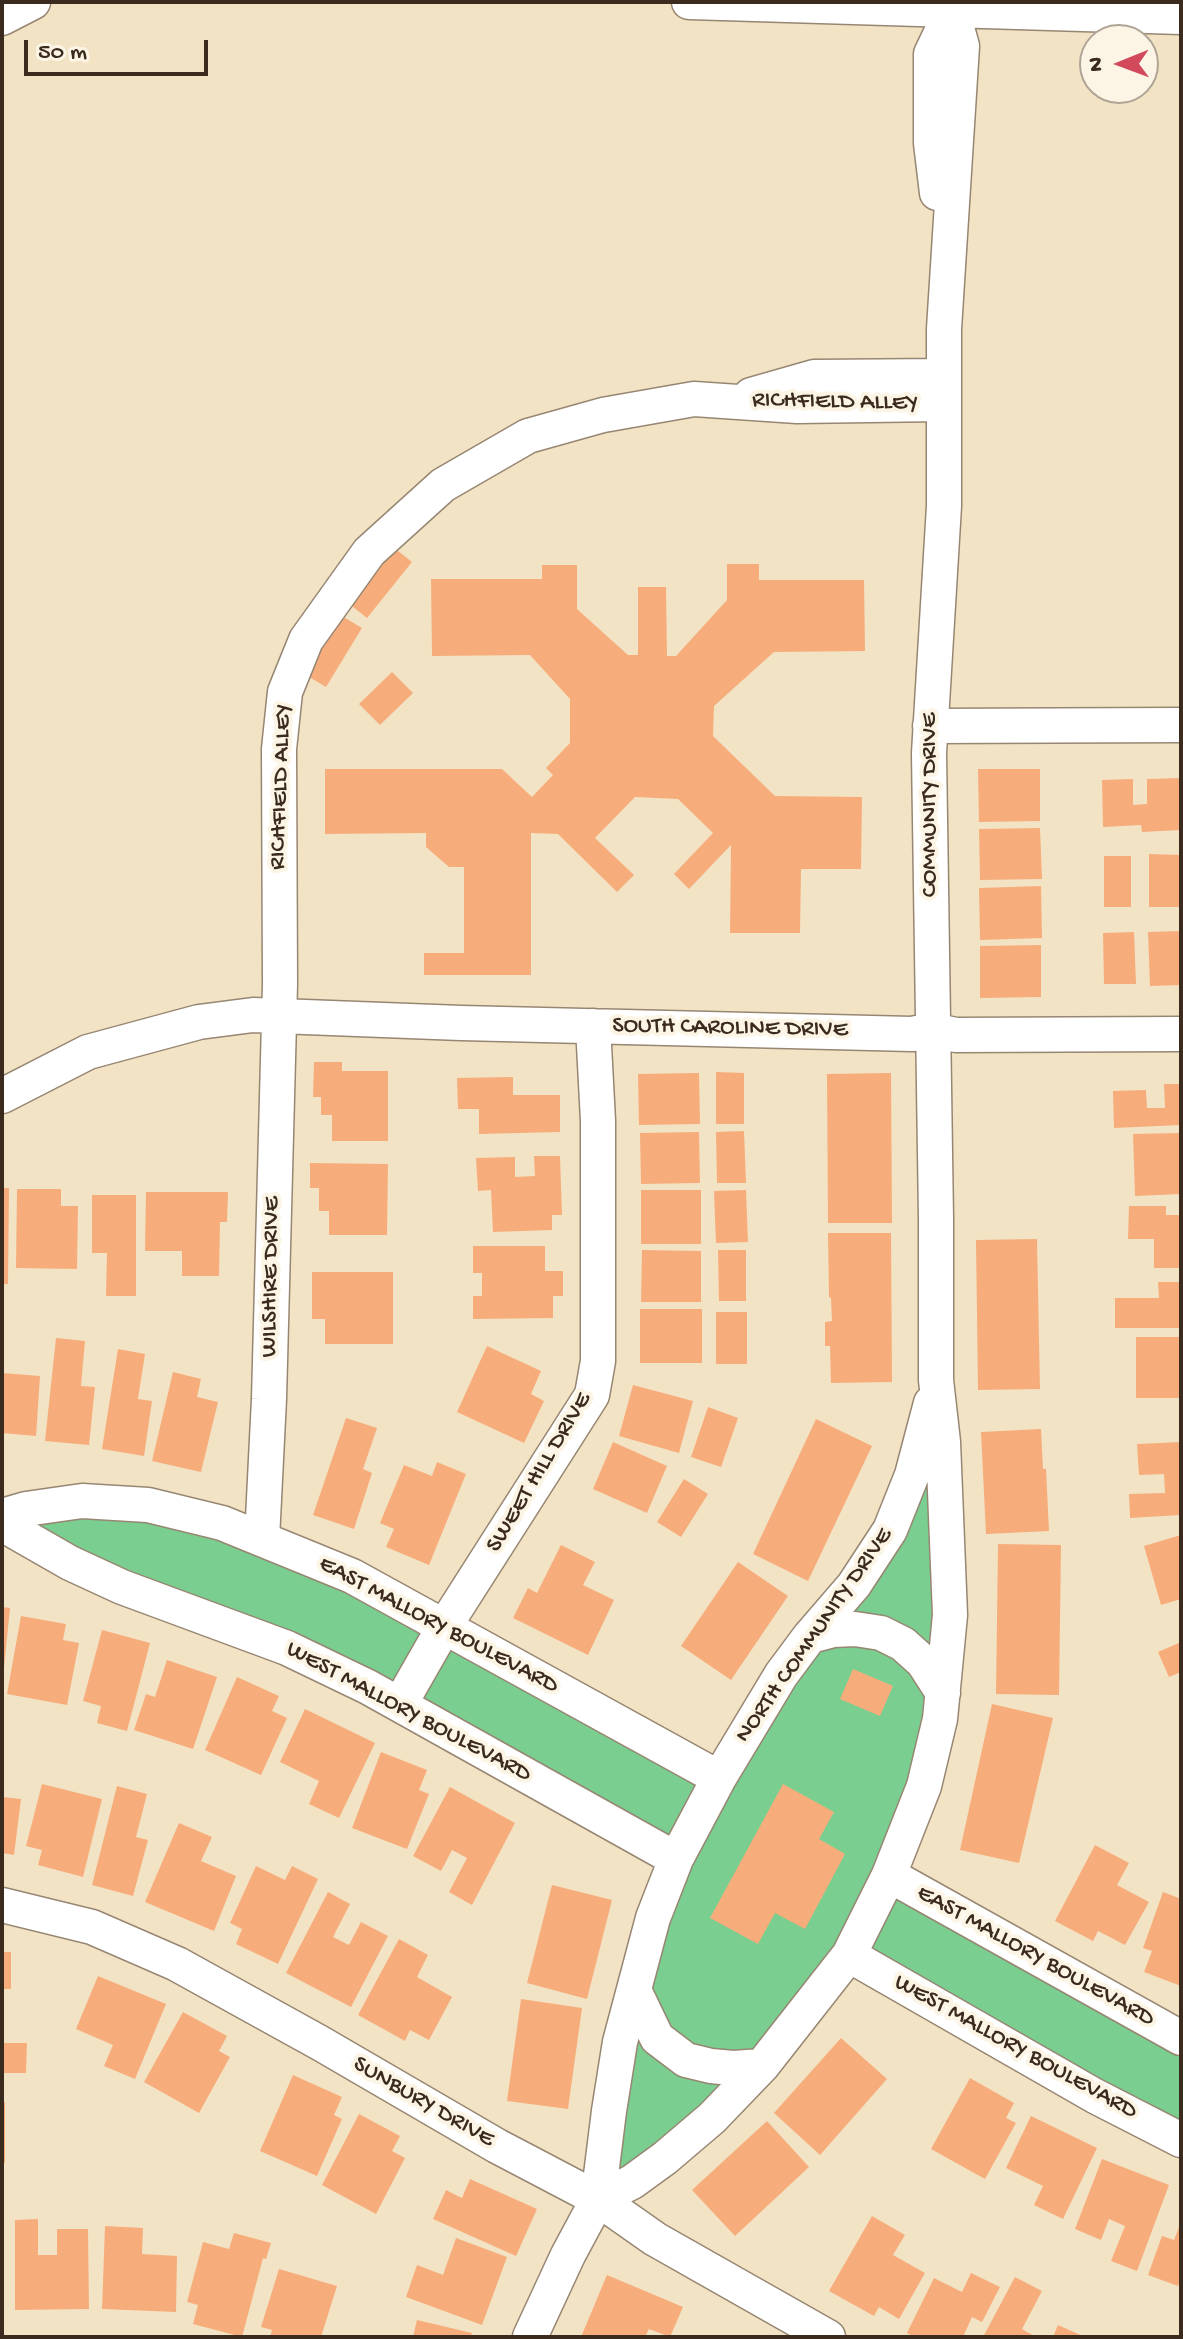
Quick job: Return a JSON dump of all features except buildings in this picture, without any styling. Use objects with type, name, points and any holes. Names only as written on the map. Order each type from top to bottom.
[{"type":"street","points":[[2,18],[34,2]]},
{"type":"street","points":[[689,2],[952,6],[1181,17]]},
{"type":"street","name":"COMMUNITY DRIVE","points":[[936,1380],[930,726],[944,506],[943,390],[950,232],[938,197],[931,143],[931,54],[952,6]]},
{"type":"street","name":"RICHFIELD ALLEY","points":[[278,1016],[279,749],[285,692],[306,640],[369,552],[443,485],[528,436],[626,410],[694,399],[728,402],[814,377],[943,390]]},
{"type":"street","points":[[930,726],[1181,725]]},
{"type":"street","name":"SOUTH CAROLINE DRIVE","points":[[2,1096],[88,1052],[199,1022],[253,1015],[912,1034],[932,1030],[956,1035],[1181,1034]]},
{"type":"street","name":"WILSHIRE DRIVE","points":[[262,1539],[269,1399],[278,1016]]},
{"type":"street","name":"SWEET HILL DRIVE","points":[[400,1704],[444,1627],[592,1395],[598,1361],[598,1121],[593,1026]]},
{"type":"street","points":[[598,2199],[632,2182],[665,2158],[712,2118],[762,2066],[849,1955],[889,1875],[924,1786],[943,1693],[950,1615],[943,1442],[936,1380]]},
{"type":"street","name":"NORTH COMMUNITY DRIVE","points":[[530,2337],[598,2199],[618,2056],[653,1918],[676,1859],[719,1778],[781,1675],[854,1585],[890,1530],[912,1475],[936,1380]]},
{"type":"street","name":"EAST MALLORY BOULEVARD","points":[[2,1516],[26,1509],[82,1501],[148,1505],[222,1523],[352,1576],[719,1778]]},
{"type":"street","name":"WEST MALLORY BOULEVARD","points":[[2,1524],[70,1563],[122,1587],[287,1648],[400,1704],[676,1859]]},
{"type":"street","points":[[810,1636],[855,1629],[881,1633],[903,1644],[923,1662],[943,1693]]},
{"type":"street","name":"EAST MALLORY BOULEVARD","points":[[889,1875],[1181,2038]]},
{"type":"street","name":"SUNBURY DRIVE","points":[[2,1905],[92,1927],[177,1964],[497,2146],[598,2199],[655,2239],[828,2337]]},
{"type":"street","name":"WEST MALLORY BOULEVARD","points":[[849,1955],[1095,2096],[1181,2140]]},
{"type":"street","points":[[634,1990],[657,2038],[686,2060],[733,2068],[762,2066]]},
{"type":"green space","points":[[930,1466],[938,1635],[912,1766],[874,1874],[1181,2047],[1181,2127],[856,1953],[693,2126],[609,2182],[629,2038],[689,1858],[86,1558],[30,1524],[93,1514],[204,1528],[457,1641],[728,1788],[800,1670],[887,1566]]}]
